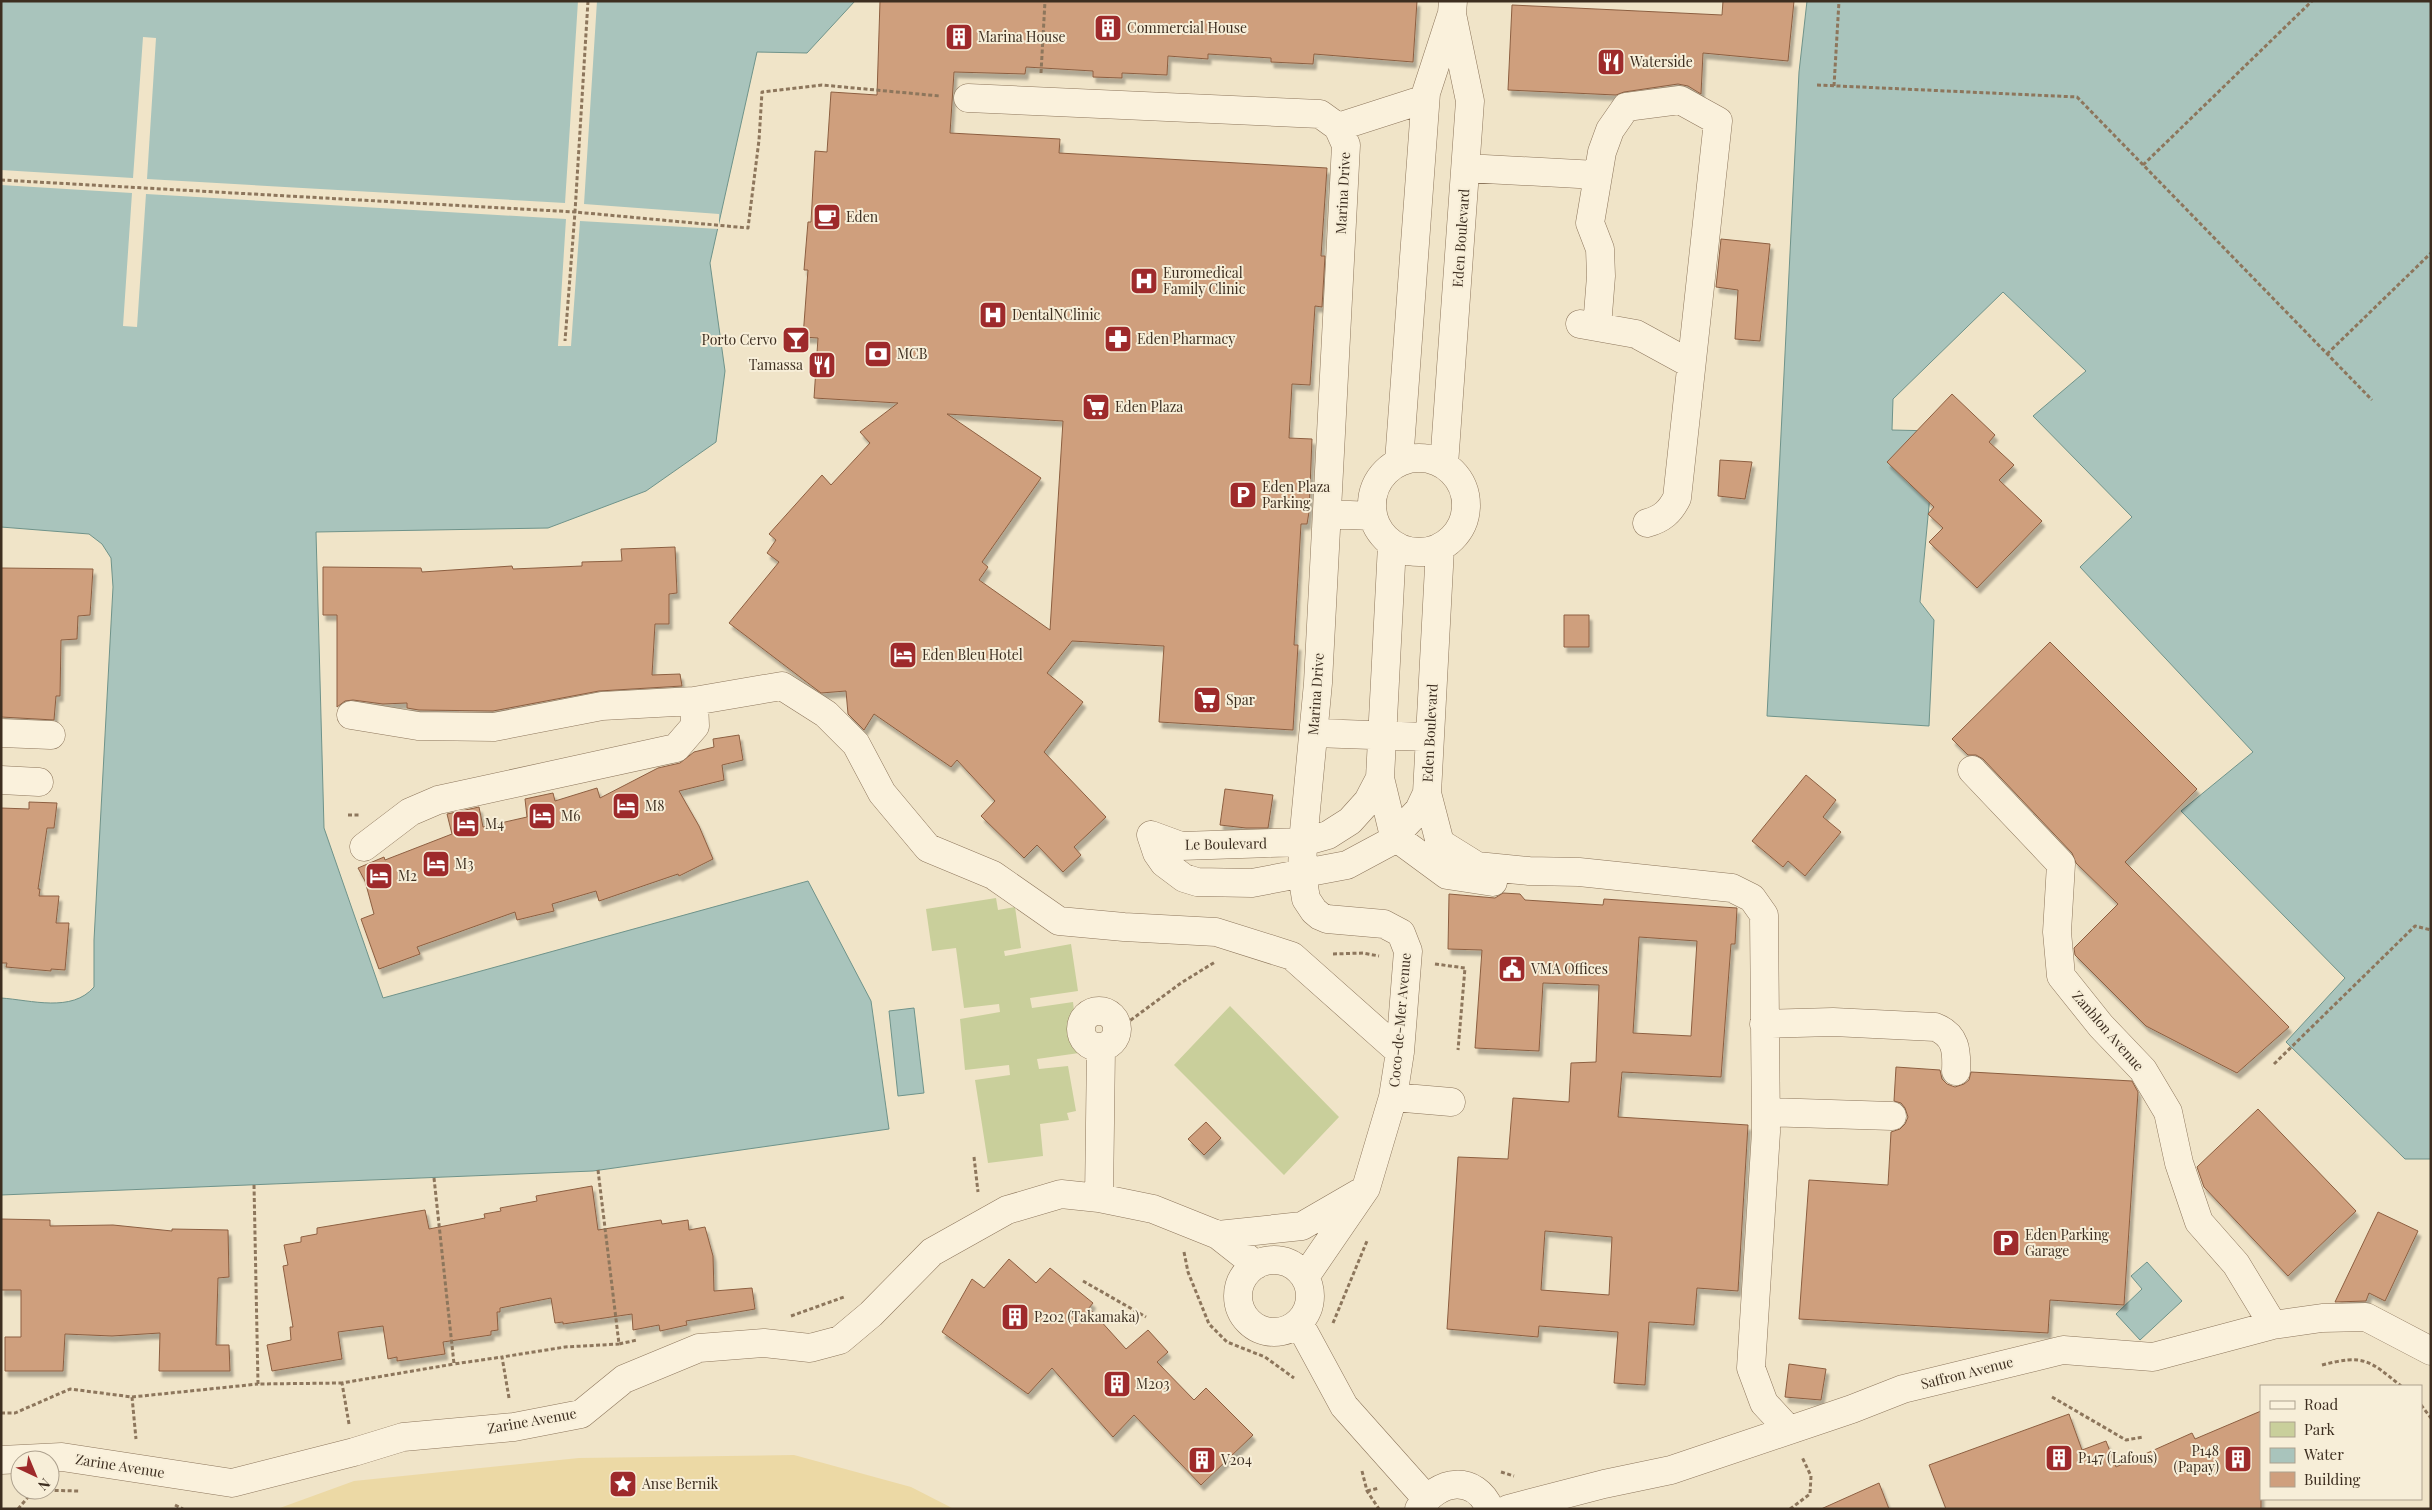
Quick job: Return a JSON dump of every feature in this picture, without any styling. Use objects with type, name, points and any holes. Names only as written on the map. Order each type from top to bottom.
[{"type":"street","name":"Eden Boulevard","points":[[1399,462],[1426,99],[1452,7]]},
{"type":"street","name":"Eden Boulevard","points":[[1444,465],[1470,101],[1452,7]]},
{"type":"street","points":[[968,98],[1320,114],[1338,128],[1426,99]]},
{"type":"street","points":[[1647,523],[1663,517],[1669,512],[1677,498],[1718,121],[1680,100],[1626,107],[1610,130],[1602,152],[1597,176],[1590,223],[1600,249],[1601,276],[1589,325],[1636,334],[1691,364]]},
{"type":"street","name":"Marina Drive","points":[[1302,874],[1303,842],[1314,733],[1346,145],[1338,128]]},
{"type":"street","points":[[1466,168],[1597,176]]},
{"type":"street","points":[[1414,458],[1430,459],[1444,465],[1457,476],[1464,491],[1466,509],[1462,524],[1453,538],[1440,548],[1415,552],[1392,545],[1380,532],[1372,516],[1372,495],[1382,475],[1399,462],[1414,458]]},
{"type":"street","points":[[1327,514],[1372,516]]},
{"type":"street","points":[[1392,545],[1380,778],[1394,836],[1447,875],[1519,886],[1637,879]]},
{"type":"street","name":"Eden Boulevard","points":[[1151,835],[1157,853],[1164,863],[1179,875],[1197,882],[1252,883],[1347,865],[1388,843],[1419,810],[1427,793],[1440,548]]},
{"type":"street","points":[[351,715],[418,726],[494,726],[602,706],[694,701],[782,686],[826,714],[856,744],[882,793],[928,848],[993,874],[1059,920],[1124,928],[1216,932],[1292,956],[1400,1052]]},
{"type":"street","points":[[364,847],[410,812],[438,800],[676,748],[695,726],[694,701]]},
{"type":"street","points":[[1,733],[51,736]]},
{"type":"street","points":[[1314,733],[1430,738]]},
{"type":"street","name":"Zanblon Avenue","points":[[1972,770],[2061,864],[2057,932],[2061,976],[2102,1026],[2144,1070],[2168,1112],[2179,1163],[2199,1222],[2236,1264],[2273,1326]]},
{"type":"street","points":[[1303,842],[1328,835],[1350,821],[1368,801],[1380,778]]},
{"type":"street","points":[[1,780],[40,782]]},
{"type":"street","points":[[1427,793],[1440,843],[1477,866],[1529,871],[1580,872],[1732,888],[1752,898],[1764,915],[1766,933],[1764,1024],[1766,1112],[1751,1368],[1764,1402],[1789,1430]]},
{"type":"street","name":"Le Boulevard","points":[[1151,835],[1181,846],[1303,842]]},
{"type":"street","name":"Coco-de-Mer Avenue","points":[[1302,874],[1306,899],[1320,916],[1327,919],[1384,924],[1401,933],[1408,951],[1400,1052],[1393,1097],[1366,1188],[1305,1277]]},
{"type":"street","points":[[1764,1024],[1833,1022],[1935,1027],[1947,1034],[1955,1045],[1957,1051],[1956,1071]]},
{"type":"street","points":[[1098,1198],[1101,1048]]},
{"type":"street","points":[[1393,1097],[1451,1102]]},
{"type":"street","points":[[1766,1112],[1892,1116]]},
{"type":"street","points":[[1218,1236],[1302,1226],[1366,1188]]},
{"type":"street","name":"Zarine Avenue","points":[[1,1460],[62,1457],[232,1483],[354,1452],[403,1437],[514,1427],[581,1414],[624,1379],[699,1348],[764,1342],[810,1348],[840,1340],[871,1314],[932,1252],[1007,1210],[1061,1194],[1098,1198],[1153,1208],[1218,1236],[1256,1265]]},
{"type":"street","points":[[1266,1261],[1283,1262],[1297,1268],[1305,1277],[1309,1288],[1310,1301],[1306,1313],[1299,1322],[1289,1329],[1277,1333],[1265,1332],[1254,1327],[1245,1319],[1239,1307],[1240,1284],[1247,1273],[1256,1265],[1266,1261]]},
{"type":"street","name":"Saffron Avenue","points":[[1508,1509],[1604,1484],[1671,1470],[1904,1389],[2063,1350],[2153,1357],[2273,1326],[2322,1318],[2366,1317],[2431,1351]]},
{"type":"street","points":[[1299,1322],[1344,1406],[1418,1495],[1436,1489],[1459,1485],[1481,1494],[1490,1509]]},
{"type":"path","points":[[565,341],[588,1]]},
{"type":"path","points":[[1039,101],[1045,1]]},
{"type":"path","points":[[1834,86],[1839,1]]},
{"type":"path","points":[[2143,165],[2312,1]]},
{"type":"path","points":[[1,180],[575,212],[748,228],[759,140],[762,92],[822,85],[968,98]]},
{"type":"path","points":[[1817,85],[2077,97],[2372,400]]},
{"type":"path","points":[[2327,354],[2431,253]]},
{"type":"path","points":[[2274,1064],[2415,926],[2431,930]]},
{"type":"path","points":[[974,1157],[979,1202],[987,1221]]},
{"type":"path","points":[[598,1170],[619,1344]]},
{"type":"path","points":[[434,1178],[454,1364]]},
{"type":"path","points":[[254,1185],[258,1384]]},
{"type":"path","points":[[1179,1219],[1188,1272],[1209,1324],[1227,1342],[1265,1357],[1295,1378]]},
{"type":"path","points":[[1084,1281],[1146,1317]]},
{"type":"path","points":[[1,1413],[15,1413],[70,1389],[132,1397],[258,1384],[342,1383],[565,1347],[619,1344],[646,1339]]},
{"type":"path","points":[[502,1357],[514,1427]]},
{"type":"path","points":[[2322,1365],[2348,1358],[2372,1363],[2400,1385]]},
{"type":"path","points":[[342,1383],[354,1452]]},
{"type":"path","points":[[2052,1397],[2126,1440],[2143,1436]]},
{"type":"path","points":[[2422,1407],[2431,1418]]},
{"type":"path","points":[[1361,1467],[1367,1491],[1379,1509]]},
{"type":"path","points":[[1494,1468],[1507,1476],[1516,1476]]},
{"type":"path","points":[[1790,1509],[1810,1494],[1811,1476]]},
{"type":"path","points":[[18,1509],[34,1490],[80,1491]]},
{"type":"path","points":[[1367,1491],[1418,1495]]},
{"type":"path","points":[[167,1502],[184,1509]]},
{"type":"green space","points":[[996,898],[998,910],[1015,907],[1021,948],[1004,951],[1005,956],[1071,944],[1078,991],[1030,998],[1032,1008],[1073,1002],[1079,1053],[1037,1059],[1039,1069],[1068,1066],[1076,1111],[1067,1113],[1069,1120],[1040,1124],[1043,1156],[988,1163],[975,1080],[1010,1075],[1009,1065],[965,1070],[960,1019],[1000,1012],[999,1004],[964,1008],[956,948],[932,951],[926,909]]},
{"type":"green space","points":[[1230,1006],[1339,1117],[1284,1175],[1174,1065]]},
{"type":"sand","name":"Anse Bernik","points":[[794,1455],[911,1487],[954,1509],[277,1509],[354,1481],[579,1458]]},
{"type":"water","points":[[1,1],[855,1],[807,53],[757,52],[710,263],[725,371],[716,442],[646,491],[548,528],[316,532],[324,828],[383,998],[808,881],[871,1001],[889,1129],[593,1171],[1,1195],[1,998],[50,1003],[63,1002],[85,995],[94,987],[94,940],[113,587],[111,558],[102,544],[89,534],[1,527]]},
{"type":"water","points":[[1807,1],[2431,1],[2431,1159],[2405,1159],[2286,1042],[2345,978],[2181,811],[2253,752],[2080,567],[2132,517],[2033,416],[2086,371],[2003,292],[1893,399],[1892,430],[1936,431],[1920,602],[1934,620],[1929,726],[1767,716],[1799,72]]},
{"type":"water","points":[[914,1008],[924,1093],[898,1096],[889,1011]]},
{"type":"water","points":[[2147,1262],[2182,1301],[2140,1340],[2116,1314],[2142,1289],[2131,1276]]},
{"type":"pier","points":[[578,1],[597,1],[584,204],[719,214],[719,229],[580,221],[571,346],[558,346],[566,219],[146,194],[137,327],[123,326],[132,193],[1,185],[1,170],[133,178],[143,37],[156,38],[147,179],[565,203]]},
{"type":"building","name":"Eden Plaza","points":[[880,1],[1417,1],[1413,62],[1314,54],[1313,64],[1271,62],[1271,58],[1208,54],[1208,59],[1168,56],[1167,75],[1122,73],[1122,78],[1093,77],[1093,71],[1026,67],[1025,74],[954,72],[950,133],[1060,139],[1059,153],[1327,168],[1321,256],[1325,256],[1322,307],[1315,306],[1310,385],[1292,384],[1289,438],[1312,439],[1309,512],[1307,524],[1301,524],[1294,645],[1298,645],[1293,730],[1159,722],[1164,646],[1072,641],[1047,673],[1083,702],[1044,752],[1106,817],[1074,847],[1081,855],[1063,872],[1037,845],[1024,858],[981,816],[995,801],[957,760],[951,767],[874,714],[864,730],[848,714],[846,691],[821,693],[729,623],[779,562],[767,553],[776,540],[769,534],[822,475],[831,485],[870,443],[860,432],[898,403],[814,398],[818,338],[803,337],[808,270],[804,270],[808,222],[811,222],[815,151],[827,152],[831,92],[877,95]],"holes":[[[947,414],[1063,421],[1050,630],[979,580],[988,567],[982,562],[1041,478]]]},
{"type":"building","points":[[1723,1],[1794,1],[1788,61],[1703,53],[1701,94],[1688,86],[1678,84],[1624,92],[1616,95],[1508,90],[1512,5],[1722,15]]},
{"type":"building","points":[[1721,239],[1770,244],[1760,341],[1735,339],[1738,290],[1716,287]]},
{"type":"building","points":[[1952,394],[1995,435],[1989,442],[2014,465],[1999,480],[2042,521],[1977,588],[1929,542],[1943,528],[1928,514],[1934,507],[1887,462]]},
{"type":"building","points":[[1720,460],[1752,462],[1745,499],[1718,496]]},
{"type":"building","points":[[675,547],[677,593],[669,594],[669,624],[655,624],[652,675],[680,674],[682,686],[599,691],[493,711],[419,710],[407,708],[407,703],[383,704],[353,700],[345,701],[337,707],[337,615],[323,615],[323,567],[421,568],[422,572],[512,566],[513,569],[582,566],[582,562],[622,561],[621,549]]},
{"type":"building","points":[[1,568],[93,569],[90,615],[78,616],[77,639],[61,640],[60,696],[56,696],[54,720],[1,717]]},
{"type":"building","points":[[1564,615],[1589,615],[1589,647],[1564,647]]},
{"type":"building","points":[[2050,642],[2197,789],[2125,862],[2289,1027],[2237,1073],[2146,1026],[2075,955],[2074,948],[2118,904],[2076,863],[2072,853],[1983,759],[1976,755],[1968,755],[1952,739]]},
{"type":"building","points":[[739,735],[743,760],[722,765],[724,780],[679,791],[699,826],[713,859],[679,876],[678,874],[599,901],[596,891],[552,904],[554,911],[517,920],[515,912],[417,947],[420,954],[379,969],[361,919],[374,914],[365,881],[358,868],[384,857],[385,860],[452,834],[447,814],[479,807],[483,827],[527,817],[525,799],[553,793],[555,801],[597,788],[600,798],[658,768],[680,763],[694,752],[714,747],[713,739]]},
{"type":"building","points":[[1806,775],[1836,800],[1823,817],[1841,832],[1805,876],[1788,861],[1783,867],[1752,841]]},
{"type":"building","points":[[1225,789],[1273,795],[1268,828],[1220,825]]},
{"type":"building","points":[[29,802],[57,803],[54,828],[47,828],[38,889],[40,889],[39,896],[59,896],[56,923],[69,923],[65,970],[51,969],[51,971],[6,967],[7,963],[1,963],[1,808],[29,809]]},
{"type":"building","points":[[1503,893],[1520,894],[1525,900],[1603,905],[1604,899],[1737,908],[1735,944],[1731,944],[1721,1077],[1622,1072],[1618,1117],[1748,1125],[1738,1291],[1697,1288],[1694,1325],[1649,1322],[1645,1385],[1614,1383],[1618,1332],[1539,1326],[1538,1337],[1447,1329],[1458,1157],[1508,1159],[1513,1098],[1569,1102],[1571,1063],[1596,1062],[1599,985],[1543,983],[1539,1051],[1475,1048],[1482,950],[1448,949],[1449,894],[1495,898]],"holes":[[[1639,937],[1697,941],[1691,1036],[1633,1033]],[[1545,1231],[1612,1237],[1609,1295],[1541,1290]]]},
{"type":"building","name":"Eden Parking Garage","points":[[1896,1067],[1940,1070],[1942,1079],[1947,1084],[1955,1087],[1969,1080],[1971,1072],[2132,1081],[2138,1092],[2124,1305],[2050,1300],[2048,1333],[1799,1319],[1809,1180],[1888,1185],[1891,1132],[1900,1129],[1908,1117],[1901,1103],[1894,1101]]},
{"type":"building","points":[[2258,1109],[2356,1211],[2288,1276],[2204,1187],[2197,1167]]},
{"type":"building","points":[[1206,1122],[1221,1138],[1204,1155],[1188,1139]]},
{"type":"building","points":[[592,1186],[598,1230],[661,1220],[662,1224],[688,1220],[689,1230],[705,1227],[713,1256],[714,1291],[752,1288],[755,1309],[686,1321],[687,1325],[660,1331],[659,1325],[633,1330],[632,1314],[563,1324],[563,1322],[555,1323],[551,1298],[500,1308],[500,1312],[497,1312],[498,1330],[491,1331],[491,1335],[443,1342],[445,1354],[397,1361],[397,1357],[388,1359],[383,1326],[338,1332],[342,1359],[272,1371],[267,1345],[291,1340],[290,1327],[293,1327],[283,1266],[288,1265],[284,1245],[301,1242],[301,1237],[317,1234],[317,1228],[425,1210],[429,1229],[485,1218],[484,1214],[501,1211],[500,1208],[537,1201],[536,1196]]},
{"type":"building","points":[[2378,1212],[2418,1231],[2385,1301],[2369,1293],[2366,1301],[2335,1302]]},
{"type":"building","points":[[1,1219],[50,1220],[50,1226],[113,1225],[172,1231],[172,1229],[228,1230],[229,1277],[218,1278],[216,1345],[229,1345],[230,1371],[159,1371],[160,1333],[112,1336],[65,1334],[63,1371],[5,1371],[5,1337],[21,1337],[21,1290],[1,1290]]},
{"type":"building","points":[[1009,1259],[1036,1283],[1050,1268],[1093,1303],[1089,1308],[1126,1349],[1148,1330],[1168,1352],[1157,1362],[1194,1400],[1206,1388],[1253,1435],[1201,1485],[1134,1415],[1113,1437],[1052,1368],[1028,1394],[942,1332],[972,1279],[984,1288]]},
{"type":"building","points":[[1789,1364],[1826,1369],[1821,1400],[1785,1397]]},
{"type":"building","points":[[2260,1411],[2261,1509],[1946,1509],[1929,1465],[2069,1414],[2082,1450],[2106,1441],[2116,1467],[2192,1433],[2195,1439]]},
{"type":"building","points":[[1879,1483],[1889,1509],[1821,1509]]},
{"type":"place","name":"Commercial House","points":[[1108,28]]},
{"type":"place","name":"Marina House","points":[[959,37]]},
{"type":"place","name":"Waterside","points":[[1611,62]]},
{"type":"place","name":"Eden","points":[[827,217]]},
{"type":"place","name":"Euromedical Family Clinic","points":[[1144,281]]},
{"type":"place","name":"DentalNClinic","points":[[993,315]]},
{"type":"place","name":"Eden Pharmacy","points":[[1118,339]]},
{"type":"place","name":"Porto Cervo","points":[[796,340]]},
{"type":"place","name":"MCB","points":[[878,354]]},
{"type":"place","name":"Tamassa","points":[[822,365]]},
{"type":"place","name":"Eden Plaza","points":[[1096,407]]},
{"type":"place","name":"Eden Plaza Parking","points":[[1243,495]]},
{"type":"place","name":"Eden Bleu Hotel","points":[[903,655]]},
{"type":"place","name":"Spar","points":[[1207,700]]},
{"type":"place","name":"M8","points":[[626,806]]},
{"type":"place","name":"M6","points":[[542,816]]},
{"type":"place","name":"M4","points":[[466,824]]},
{"type":"place","name":"M3","points":[[436,864]]},
{"type":"place","name":"M2","points":[[379,876]]},
{"type":"place","name":"VMA Offices","points":[[1512,969]]},
{"type":"place","name":"Eden Parking Garage","points":[[2006,1243]]},
{"type":"place","name":"P202 (Takamaka)","points":[[1015,1317]]},
{"type":"place","name":"M203","points":[[1117,1384]]},
{"type":"place","name":"P147 (Lafous)","points":[[2059,1458]]},
{"type":"place","name":"P148 (Papay)","points":[[2238,1459]]},
{"type":"place","name":"V204","points":[[1202,1460]]},
{"type":"place","name":"Anse Bernik","points":[[623,1484]]}]
